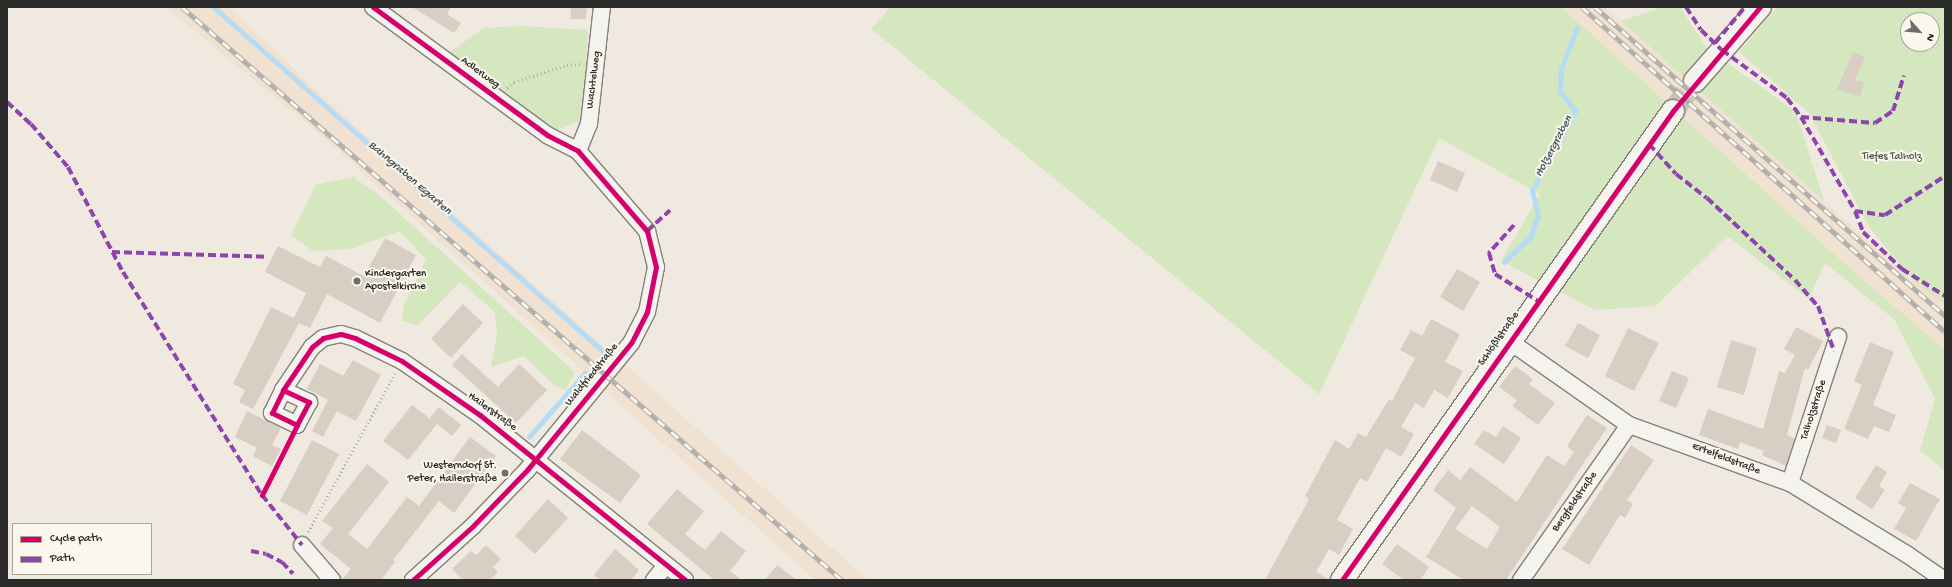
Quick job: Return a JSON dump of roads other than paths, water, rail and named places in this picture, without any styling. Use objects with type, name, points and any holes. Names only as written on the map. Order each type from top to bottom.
[{"type":"street","name":"Adlerweg","points":[[373,7],[548,135],[578,151]]},
{"type":"street","name":"Wachtelweg","points":[[578,151],[589,124],[602,7]]},
{"type":"street","points":[[1695,81],[1760,7]]},
{"type":"street","name":"Schlößlstraße","points":[[1342,580],[1509,341],[1673,111]]},
{"type":"street","name":"Waldfriedstraße","points":[[413,580],[473,526],[537,459],[631,343],[647,312],[656,267],[647,231],[578,151]]},
{"type":"street","name":"Hailerstraße","points":[[283,390],[312,347],[323,338],[341,334],[355,338],[402,361],[537,459],[685,580]]},
{"type":"street","name":"Talholzstraße","points":[[1790,483],[1838,337]]},
{"type":"street","name":"Ertelfeldstraße","points":[[1509,341],[1629,425],[1790,483],[1908,555],[1944,580]]},
{"type":"street","name":"Bergfeldstraße","points":[[1521,580],[1629,425]]},
{"type":"street","points":[[302,545],[332,580]]},
{"type":"street","points":[[654,580],[666,566]]},
{"type":"waterway","name":"Bahngraben Egarten","points":[[214,7],[603,351]]},
{"type":"waterway","name":"Holzergraben","points":[[1504,262],[1531,236],[1538,215],[1532,191],[1575,111],[1560,92],[1561,69],[1577,27]]},
{"type":"waterway","points":[[529,437],[585,373]]},
{"type":"tunnel","points":[[1673,111],[1695,81]]},
{"type":"railway","points":[[182,7],[842,580]]},
{"type":"railway","points":[[1582,7],[1945,331]]},
{"type":"railway","points":[[1595,7],[1945,316]]},
{"type":"place","name":"Kindergarten Apostelkirche","points":[[357,281]]},
{"type":"place","name":"Westerndorf St. Peter, Hailerstraße","points":[[505,473]]},
{"type":"park label","name":"Tiefes Talholz","points":[[1892,157]]}]
